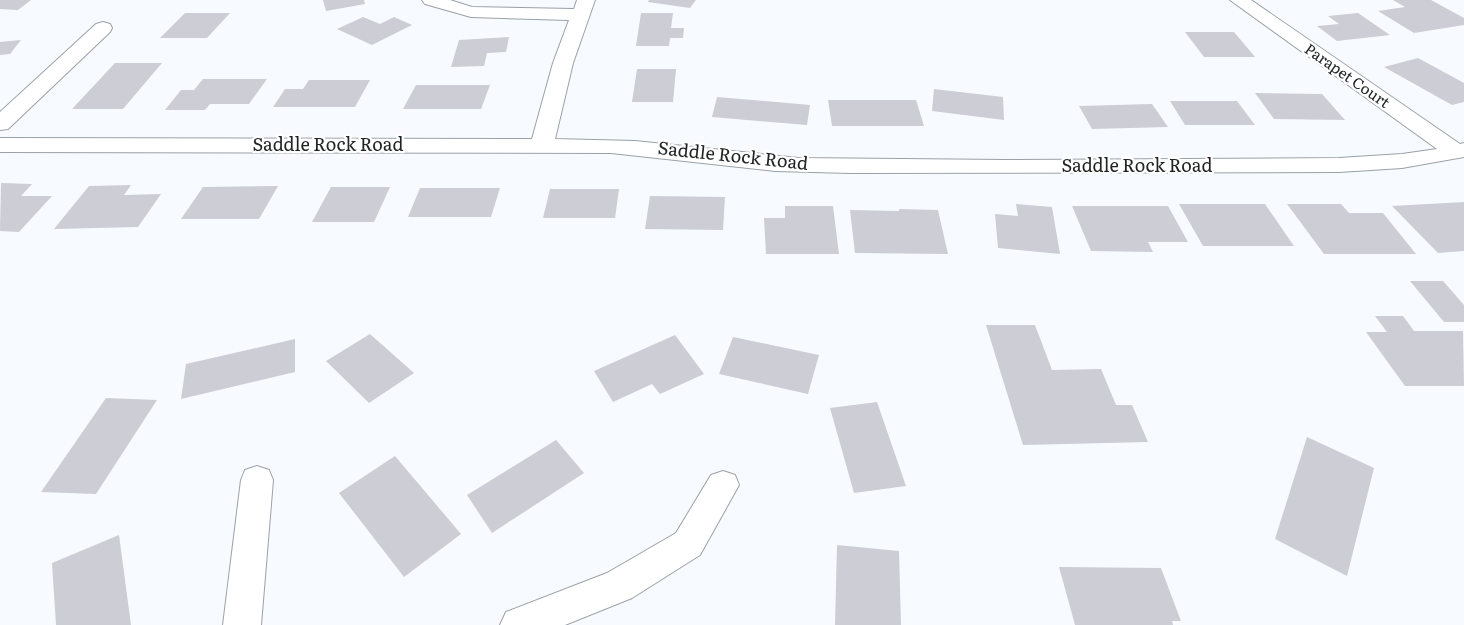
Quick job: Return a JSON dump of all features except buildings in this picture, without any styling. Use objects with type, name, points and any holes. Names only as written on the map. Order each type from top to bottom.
[{"type":"street","points":[[431,0],[471,12],[582,8],[563,63],[542,145]]},
{"type":"street","points":[[1240,0],[1248,0]]},
{"type":"street","name":"Parapet Court","points":[[1240,0],[1460,150]]},
{"type":"street","points":[[0,124],[102,28]]},
{"type":"street","name":"Saddle Rock Road","points":[[0,145],[542,145],[645,147],[753,161],[848,166],[1305,165],[1384,162],[1460,150]]},
{"type":"street","points":[[242,625],[257,480]]},
{"type":"street","points":[[519,625],[619,586],[688,544],[723,485]]}]
